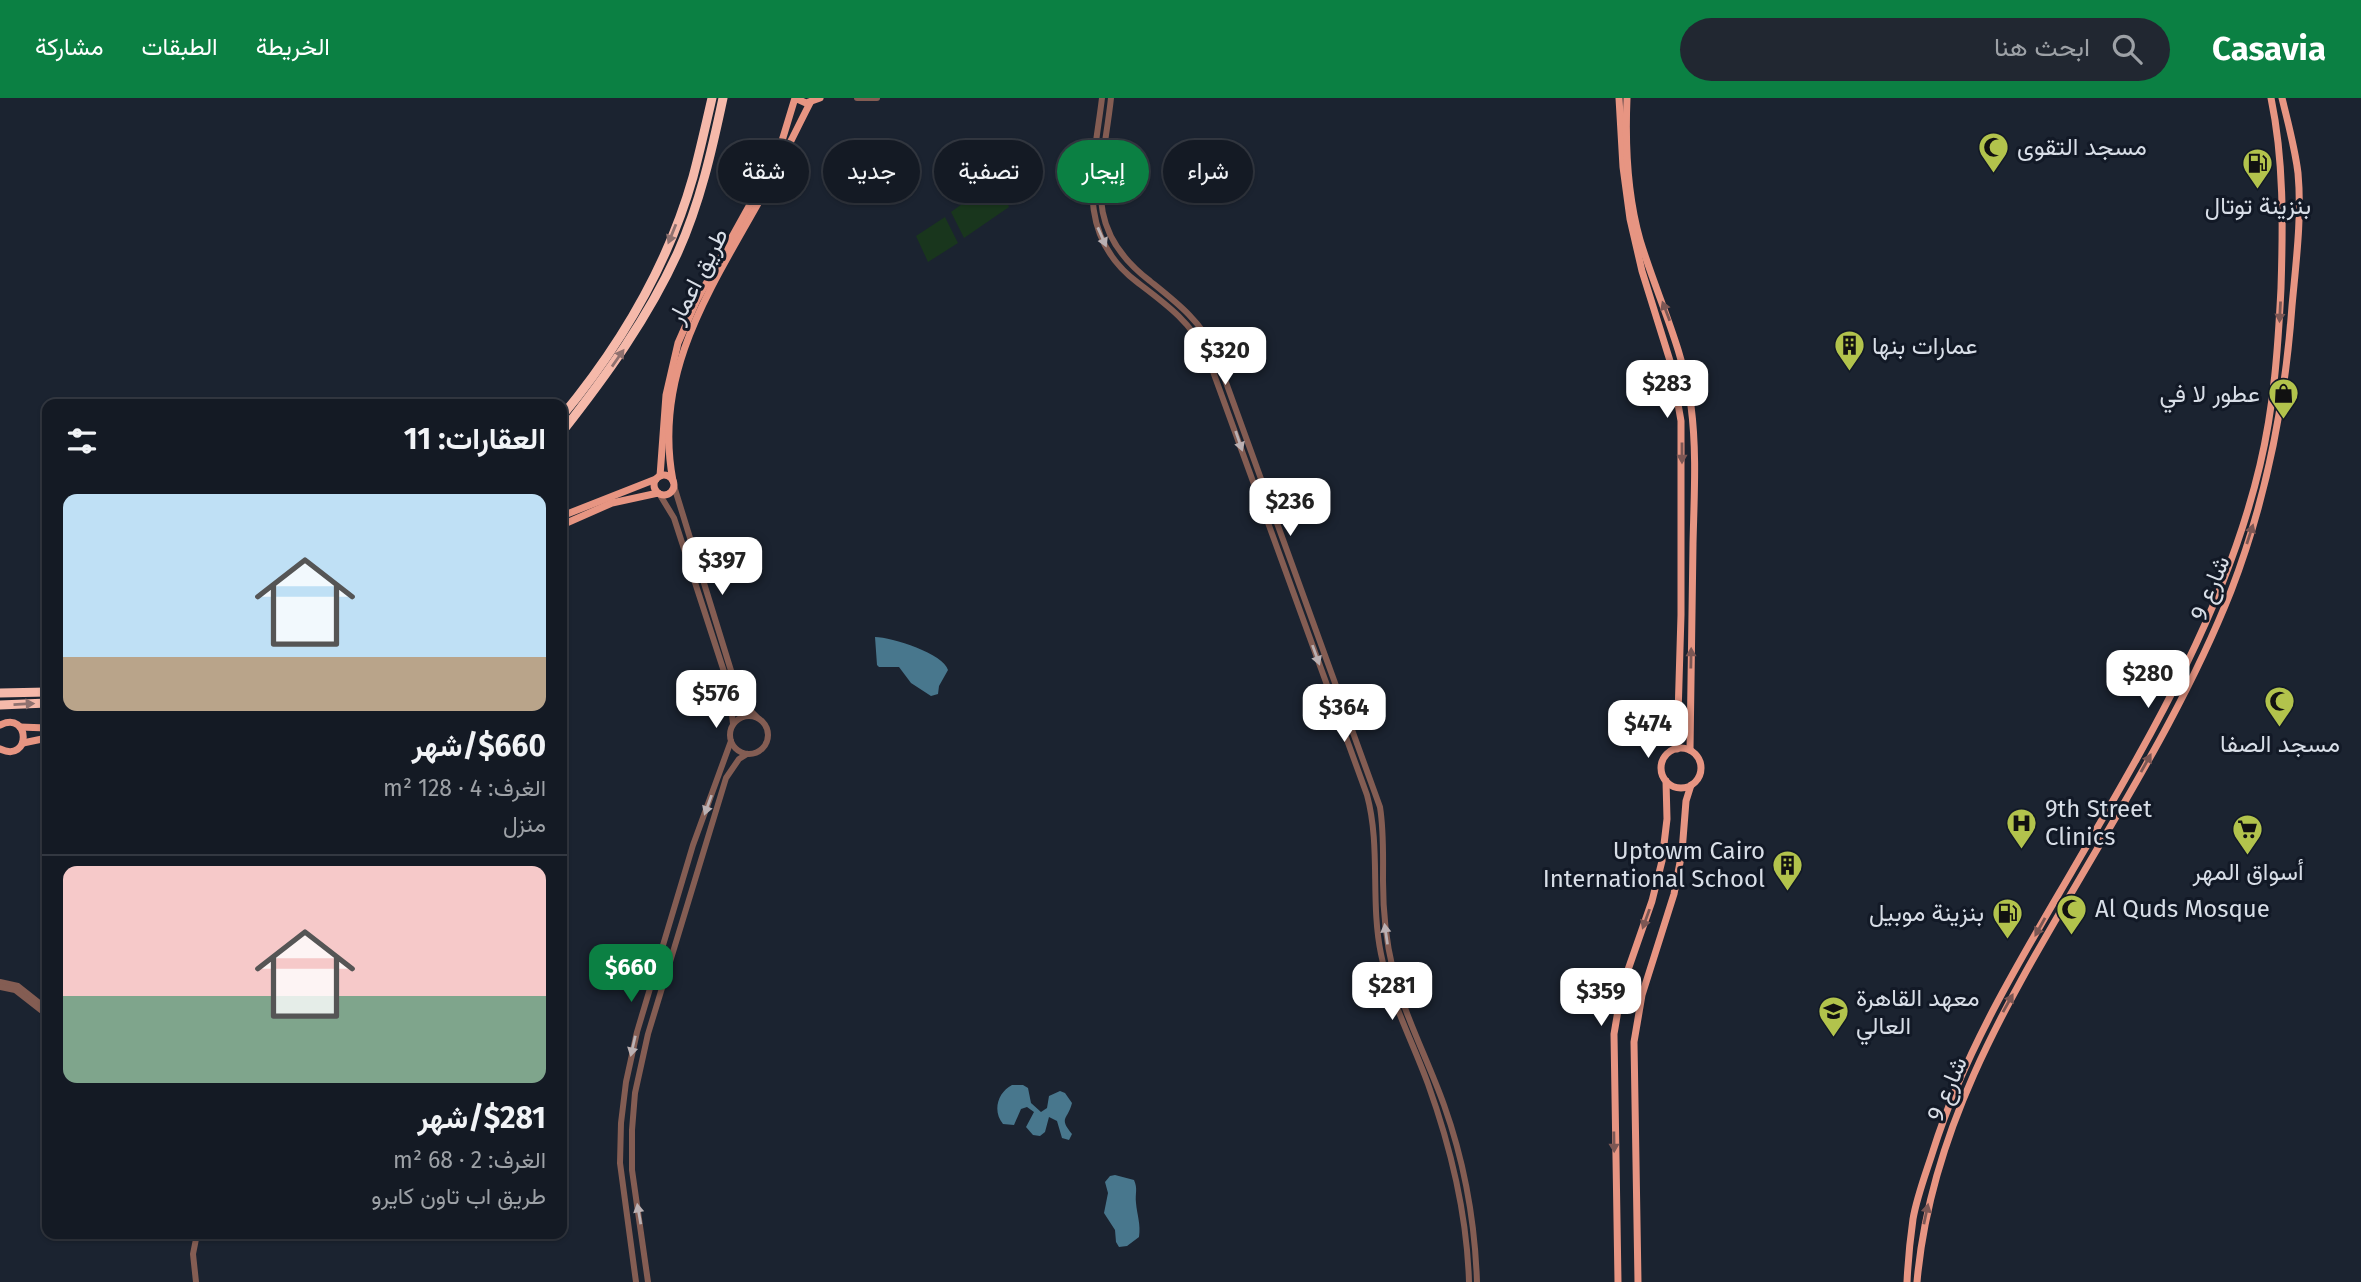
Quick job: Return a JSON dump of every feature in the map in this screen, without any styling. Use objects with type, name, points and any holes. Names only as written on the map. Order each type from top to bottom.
[{"type":"highway","points":[[567,410],[626,328],[668,245],[693,177],[712,98]]},
{"type":"highway","points":[[567,425],[634,335],[678,252],[703,180],[723,98]]},
{"type":"highway","points":[[0,693],[42,692]]},
{"type":"highway","points":[[0,705],[42,702]]},
{"type":"main road","name":"طريق اعمار","points":[[658,478],[666,395],[678,343],[698,300],[778,154],[795,98],[810,103],[773,178],[699,310],[687,338],[675,378],[669,414],[669,452],[673,484]]},
{"type":"main road","points":[[810,103],[820,98]]},
{"type":"main road","points":[[1619,98],[1622,167],[1630,219],[1642,271],[1671,364],[1681,421],[1681,601],[1677,749]]},
{"type":"main road","points":[[1627,98],[1627,155],[1636,221],[1680,352],[1693,425],[1695,477],[1690,750]]},
{"type":"main road","name":"شارع 9","points":[[1906,1282],[1913,1217],[1938,1133],[1961,1076],[1992,1012],[2166,705],[2203,631],[2229,568],[2253,494],[2269,421],[2277,365],[2282,248],[2280,160],[2271,98]]},
{"type":"main road","name":"شارع 9","points":[[1917,1282],[1923,1231],[1933,1182],[1948,1135],[1971,1080],[2005,1009],[2169,721],[2212,635],[2253,528],[2274,443],[2289,345],[2298,247],[2295,158],[2282,98]]},
{"type":"main road","points":[[2277,138],[2283,140],[2290,136]]},
{"type":"main road","points":[[2280,160],[2288,156],[2295,158]]},
{"type":"main road","points":[[2282,248],[2298,247]]},
{"type":"main road","points":[[2281,269],[2296,271]]},
{"type":"main road","points":[[567,514],[658,478],[667,476],[673,484],[669,494],[612,503],[567,523]]},
{"type":"main road","points":[[658,478],[654,488],[659,494]]},
{"type":"main road","points":[[0,725],[9,722],[20,727],[42,728]]},
{"type":"main road","points":[[20,727],[24,734],[23,743]]},
{"type":"main road","points":[[0,749],[12,752],[23,743],[42,739]]},
{"type":"main road","points":[[1638,1282],[1634,1042],[1645,984],[1674,894],[1683,845],[1686,801],[1700,767],[1697,756],[1690,750],[1677,749],[1669,752],[1662,764],[1662,773],[1666,780],[1677,788],[1691,785]]},
{"type":"main road","points":[[1618,1282],[1614,1034],[1622,986],[1652,901],[1662,861],[1667,819],[1666,780]]},
{"type":"street","points":[[857,98],[877,98]]},
{"type":"street","points":[[1097,140],[1102,98]]},
{"type":"street","points":[[1105,140],[1111,98]]},
{"type":"street","points":[[1100,117],[1108,116]]},
{"type":"street","points":[[1092,203],[1105,246],[1128,275],[1208,338]]},
{"type":"street","points":[[1102,203],[1104,216],[1121,254],[1140,274],[1186,310],[1208,338],[1215,352],[1217,371],[1255,488],[1356,764],[1371,810],[1375,839],[1377,928],[1392,995],[1427,1081],[1452,1158],[1466,1235],[1469,1282]]},
{"type":"street","points":[[1183,318],[1217,371],[1272,508],[1380,807],[1383,823],[1383,906],[1387,939],[1397,982],[1444,1104],[1464,1179],[1473,1227],[1477,1282]]},
{"type":"street","points":[[1215,352],[1226,335]]},
{"type":"street","points":[[648,1282],[631,1143],[633,1108],[648,1034],[726,778],[734,765],[747,754],[761,750],[767,741],[766,725],[747,707],[737,690],[673,484]]},
{"type":"street","points":[[1255,488],[1269,509],[1272,508]]},
{"type":"street","points":[[659,494],[674,518],[730,693],[733,724]]},
{"type":"street","points":[[1279,552],[1283,550],[1297,575]]},
{"type":"street","points":[[1337,709],[1349,731],[1353,729]]},
{"type":"street","points":[[636,1282],[621,1177],[622,1111],[635,1041],[695,838],[731,741],[730,730],[741,716],[757,717]]},
{"type":"street","points":[[731,741],[737,750],[747,754]]},
{"type":"street","points":[[1356,764],[1360,763],[1380,807]]},
{"type":"street","points":[[695,838],[706,842]]},
{"type":"street","points":[[1375,860],[1384,860]]},
{"type":"street","points":[[674,907],[685,911]]},
{"type":"street","points":[[0,985],[18,986],[42,1005]]},
{"type":"street","points":[[0,985],[19,993],[42,1011]]},
{"type":"street","points":[[1392,995],[1406,1020],[1412,1024]]},
{"type":"street","points":[[1452,1158],[1464,1179]]},
{"type":"street","points":[[195,1282],[193,1254],[196,1239]]},
{"type":"green space","points":[[963,203],[1007,203],[1009,207],[964,238],[951,212]]},
{"type":"green space","points":[[945,217],[958,243],[928,262],[916,236]]},
{"type":"water","points":[[875,637],[916,647],[944,664],[948,670],[939,686],[938,694],[931,696],[911,683],[899,667],[879,667]]},
{"type":"water","points":[[1012,1085],[1028,1088],[1031,1103],[1041,1112],[1047,1108],[1049,1096],[1060,1091],[1065,1093],[1072,1103],[1065,1118],[1072,1134],[1069,1140],[1062,1138],[1057,1121],[1049,1117],[1045,1132],[1040,1136],[1033,1135],[1026,1127],[1034,1112],[1027,1107],[1021,1109],[1014,1125],[1003,1124],[998,1113],[998,1102],[1003,1092]]},
{"type":"water","points":[[1115,1175],[1134,1180],[1140,1228],[1139,1237],[1127,1246],[1119,1247],[1115,1230],[1104,1213],[1108,1193],[1105,1182]]},
{"type":"place","name":"مسجد التقوى","points":[[1994,174]]},
{"type":"place","name":"بنزينة توتال","points":[[2258,191]]},
{"type":"place","name":"عمارات بنها","points":[[1849,373]]},
{"type":"place","name":"عطور لا في","points":[[2283,421]]},
{"type":"place","name":"مسجد الصفا","points":[[2280,729]]},
{"type":"place","name":"9th Street Clinics","points":[[2022,850]]},
{"type":"place","name":"أسواق المهر","points":[[2248,857]]},
{"type":"place","name":"Uptowm Cairo International School","points":[[1788,892]]},
{"type":"place","name":"Al Quds Mosque","points":[[2072,936]]},
{"type":"place","name":"بنزينة موبيل","points":[[2007,940]]},
{"type":"place","name":"معهد القاهرة العالي","points":[[1833,1039]]}]
